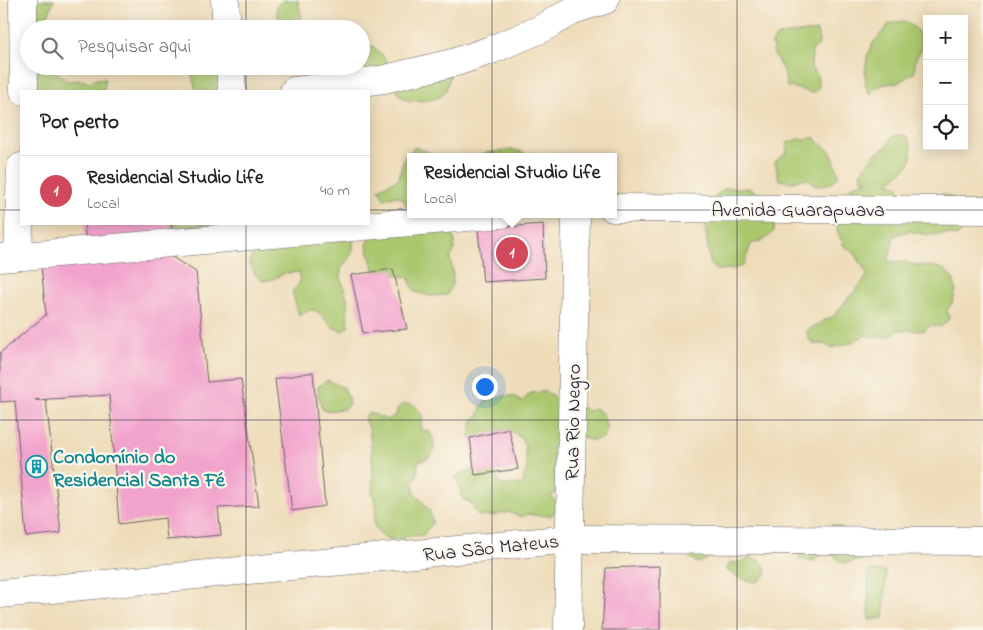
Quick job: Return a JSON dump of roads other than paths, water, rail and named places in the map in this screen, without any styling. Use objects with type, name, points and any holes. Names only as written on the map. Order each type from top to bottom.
[{"type":"street","points":[[22,0],[22,20]]},
{"type":"street","points":[[225,0],[226,20]]},
{"type":"street","points":[[302,90],[385,79],[456,62],[491,50],[541,28],[576,8],[605,0]]},
{"type":"street","points":[[24,75],[24,90]]},
{"type":"street","points":[[231,75],[232,90]]},
{"type":"street","points":[[20,174],[9,257],[247,230],[327,225]]},
{"type":"street","name":"Avenida Guarapuava","points":[[617,208],[983,210]]},
{"type":"street","points":[[370,222],[438,218]]},
{"type":"street","name":"Rua Rio Negro","points":[[568,630],[576,218]]},
{"type":"street","name":"Rua São Mateus","points":[[0,594],[570,539],[983,541]]},
{"type":"place","name":"Residencial Studio Life","points":[[512,253]]},
{"type":"place","name":"Condomínio do Residencial Santa Fé","points":[[37,467]]}]
